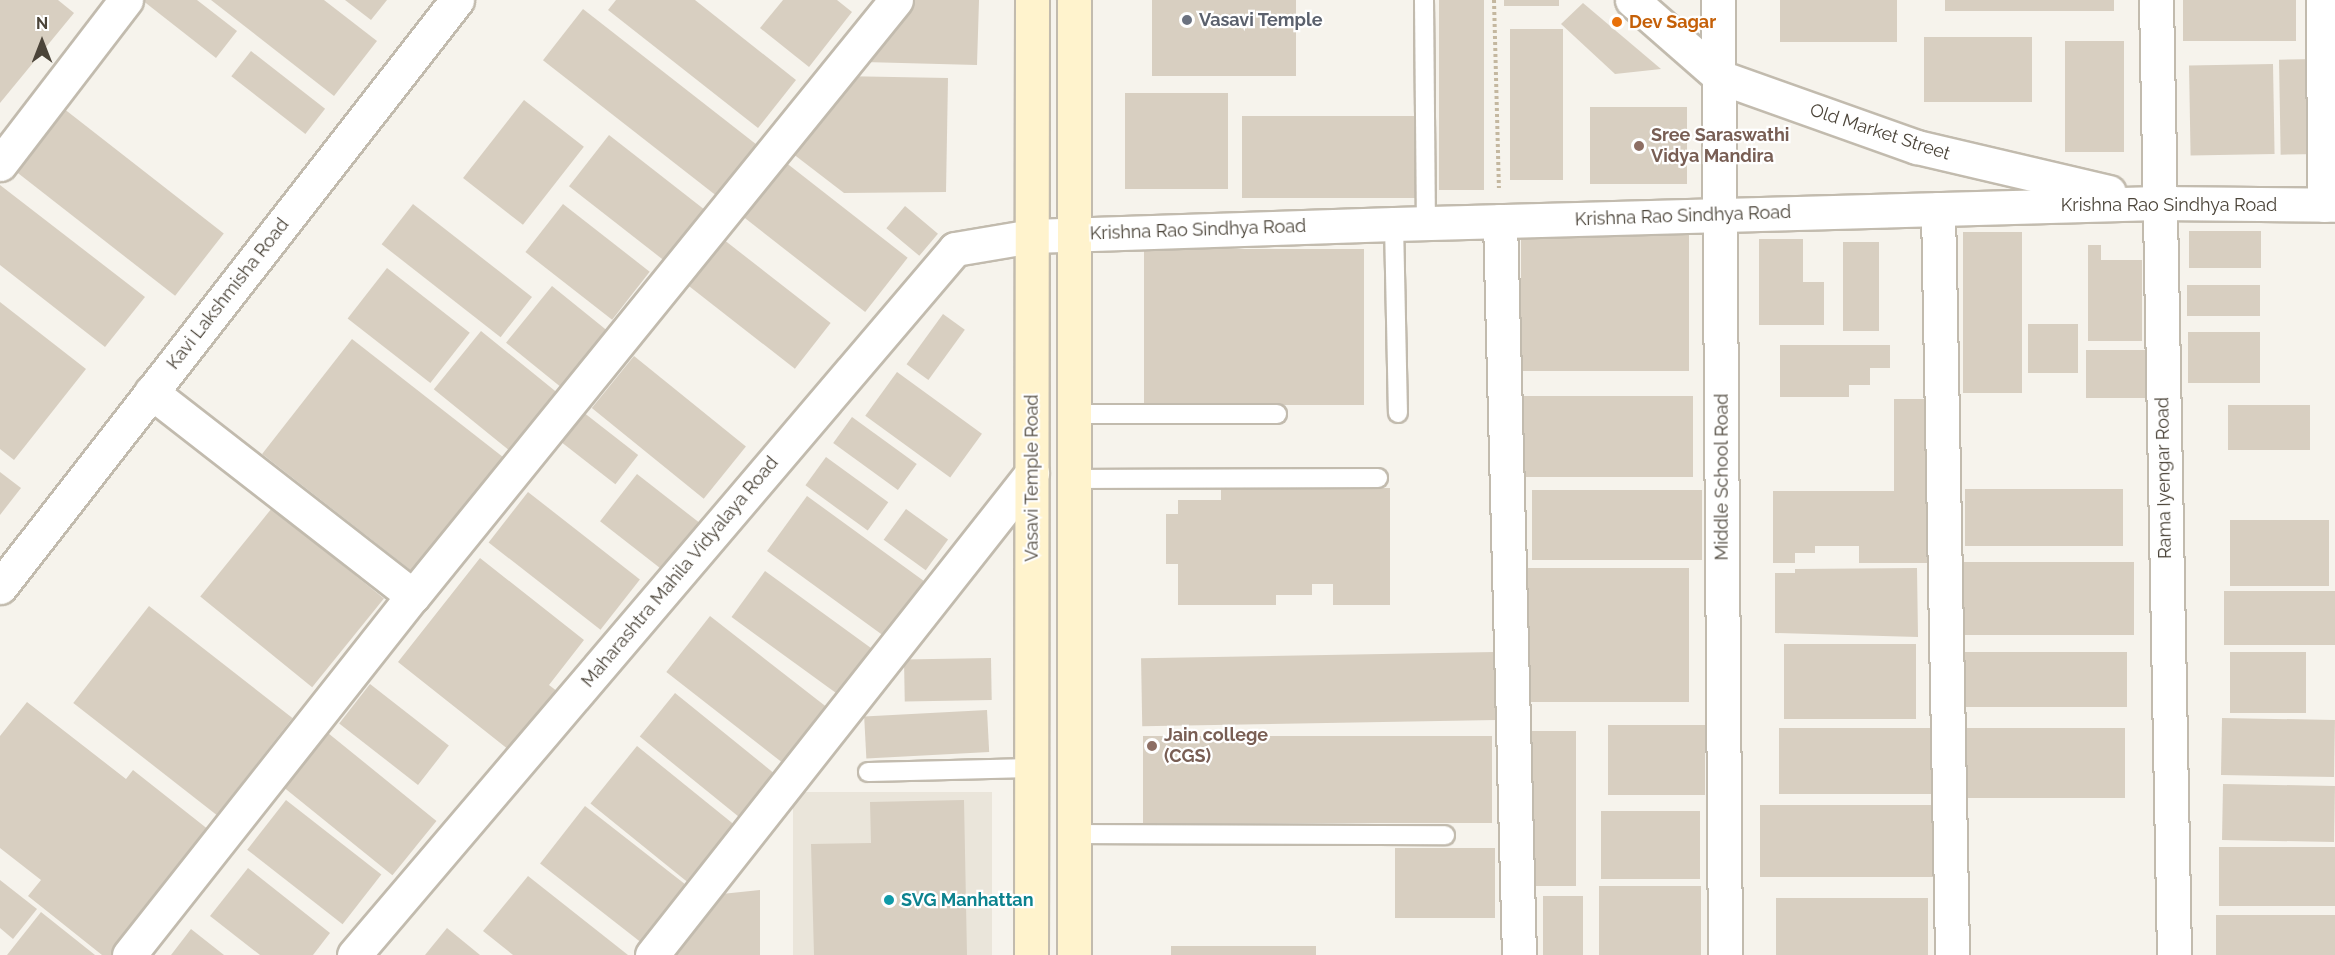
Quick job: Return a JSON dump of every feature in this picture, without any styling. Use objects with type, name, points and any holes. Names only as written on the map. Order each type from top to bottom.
[{"type":"main road","name":"Vasavi Temple Road","points":[[1031,955],[1032,0]]},
{"type":"main road","points":[[1074,0],[1074,955]]},
{"type":"main road","points":[[1032,722],[1074,719]]},
{"type":"street","points":[[0,164],[126,0]]},
{"type":"street","name":"Kavi Lakshmisha Road","points":[[0,588],[457,0]]},
{"type":"street","points":[[129,955],[413,596],[896,0]]},
{"type":"street","name":"Old Market Street","points":[[1632,0],[1720,77],[1917,147],[2158,203]]},
{"type":"street","name":"Middle School Road","points":[[1718,0],[1725,955]]},
{"type":"street","name":"Rama Iyengar Road","points":[[2156,0],[2158,203],[2174,955]]},
{"type":"street","points":[[2323,0],[2330,205]]},
{"type":"street","name":"Krishna Rao Sindhya Road","points":[[1032,236],[2158,203],[2330,205]]},
{"type":"street","points":[[1938,209],[1952,955]]},
{"type":"street","points":[[1500,221],[1518,955]]},
{"type":"street","name":"Maharashtra Mahila Vidyalaya Road","points":[[354,955],[948,256],[962,247],[1032,236]]},
{"type":"street","points":[[152,393],[413,596]]},
{"type":"street","points":[[652,955],[1032,473]]},
{"type":"lane","points":[[1424,0],[1426,223]]},
{"type":"lane","points":[[1394,224],[1398,413]]},
{"type":"lane","points":[[1074,414],[1277,414]]},
{"type":"lane","points":[[1074,479],[1378,478]]},
{"type":"lane","points":[[868,772],[1032,768]]},
{"type":"lane","points":[[1074,834],[1445,835]]},
{"type":"path","points":[[1494,0],[1500,221]]},
{"type":"shaded area","name":"SVG Manhattan","points":[[793,792],[992,792],[992,955],[793,955]]},
{"type":"building","points":[[0,0],[58,0],[74,13],[0,103]]},
{"type":"building","points":[[142,0],[197,0],[237,31],[216,58]]},
{"type":"building","points":[[211,0],[324,0],[377,41],[334,96]]},
{"type":"building","points":[[345,0],[387,0],[371,20]]},
{"type":"building","points":[[616,0],[695,0],[796,80],[758,128],[608,10]]},
{"type":"building","points":[[783,0],[837,0],[852,12],[809,67],[760,28]]},
{"type":"building","points":[[913,0],[979,0],[977,65],[864,62]]},
{"type":"building","points":[[1152,0],[1296,0],[1296,76],[1152,76]]},
{"type":"building","points":[[1439,0],[1484,0],[1484,190],[1439,190]]},
{"type":"building","points":[[1504,0],[1559,0],[1559,6],[1504,6]]},
{"type":"building","points":[[1780,0],[1897,0],[1897,42],[1780,42]]},
{"type":"building","points":[[1945,0],[2114,0],[2114,11],[1945,11]]},
{"type":"building","points":[[2183,0],[2296,0],[2296,41],[2183,41]]},
{"type":"building","points":[[1583,3],[1661,69],[1615,74],[1561,24]]},
{"type":"building","points":[[583,9],[762,149],[722,200],[543,60]]},
{"type":"building","points":[[1510,29],[1563,29],[1563,180],[1510,180]]},
{"type":"building","points":[[1924,37],[2032,37],[2032,102],[1924,102]]},
{"type":"building","points":[[2065,41],[2124,41],[2124,152],[2065,152]]},
{"type":"building","points":[[251,51],[325,109],[305,134],[231,76]]},
{"type":"building","points":[[2318,59],[2320,154],[2281,155],[2279,60]]},
{"type":"building","points":[[2273,64],[2275,154],[2191,155],[2189,65]]},
{"type":"building","points":[[839,76],[948,78],[946,192],[844,193],[788,150]]},
{"type":"building","points":[[1125,93],[1228,93],[1228,189],[1125,189]]},
{"type":"building","points":[[524,100],[584,147],[523,225],[463,178]]},
{"type":"building","name":"Sree Saraswathi Vidya Mandira","points":[[1590,107],[1687,107],[1687,184],[1590,184]]},
{"type":"building","points":[[63,108],[224,234],[175,296],[14,170]]},
{"type":"building","points":[[1242,116],[1421,116],[1421,198],[1242,198]]},
{"type":"building","points":[[609,135],[704,209],[664,261],[569,186]]},
{"type":"building","points":[[780,158],[908,258],[865,312],[738,212]]},
{"type":"building","points":[[0,185],[145,297],[105,347],[0,265]]},
{"type":"building","points":[[413,204],[532,297],[501,337],[382,244]]},
{"type":"building","points":[[563,204],[650,272],[612,320],[525,252]]},
{"type":"building","points":[[905,206],[938,234],[919,256],[886,228]]},
{"type":"building","points":[[2189,231],[2261,231],[2261,268],[2189,268]]},
{"type":"building","points":[[714,232],[831,323],[795,369],[678,278]]},
{"type":"building","points":[[1521,232],[1689,232],[1689,371],[1521,371]]},
{"type":"building","points":[[1963,232],[2022,232],[2022,393],[1963,393]]},
{"type":"building","points":[[1759,239],[1803,239],[1803,282],[1824,282],[1824,325],[1759,325]]},
{"type":"building","points":[[1843,242],[1879,242],[1879,331],[1843,331]]},
{"type":"building","points":[[2088,245],[2101,245],[2101,260],[2142,260],[2142,341],[2088,341]]},
{"type":"building","points":[[1144,249],[1364,249],[1364,405],[1144,405]]},
{"type":"building","points":[[387,268],[470,333],[430,383],[348,318]]},
{"type":"building","points":[[2187,285],[2260,285],[2260,316],[2187,316]]},
{"type":"building","points":[[552,286],[608,331],[562,388],[506,343]]},
{"type":"building","points":[[0,302],[86,369],[14,460],[0,449]]},
{"type":"building","points":[[943,314],[965,330],[928,380],[907,364]]},
{"type":"building","points":[[2028,324],[2078,324],[2078,373],[2028,373]]},
{"type":"building","points":[[481,331],[559,395],[512,453],[434,389]]},
{"type":"building","points":[[2188,332],[2260,332],[2260,383],[2188,383]]},
{"type":"building","points":[[352,339],[506,460],[417,575],[262,454]]},
{"type":"building","points":[[1780,345],[1890,345],[1890,368],[1870,368],[1870,385],[1849,385],[1849,397],[1780,397]]},
{"type":"building","points":[[2086,350],[2148,350],[2148,398],[2086,398]]},
{"type":"building","points":[[634,356],[746,447],[704,499],[592,408]]},
{"type":"building","points":[[897,372],[982,434],[950,477],[865,416]]},
{"type":"building","points":[[1520,396],[1693,396],[1693,477],[1520,477]]},
{"type":"building","points":[[1894,399],[1941,399],[1941,563],[1859,563],[1859,546],[1815,546],[1815,553],[1795,553],[1795,563],[1773,563],[1773,491],[1894,491]]},
{"type":"building","points":[[2228,405],[2310,405],[2310,450],[2228,450]]},
{"type":"building","points":[[583,412],[638,455],[615,484],[560,441]]},
{"type":"building","points":[[852,417],[917,464],[898,490],[833,443]]},
{"type":"building","points":[[826,457],[888,502],[868,531],[805,485]]},
{"type":"building","points":[[0,472],[21,488],[0,515]]},
{"type":"building","points":[[637,474],[704,526],[667,574],[600,521]]},
{"type":"building","points":[[1221,488],[1390,488],[1390,605],[1333,605],[1333,584],[1312,584],[1312,595],[1276,595],[1276,605],[1178,605],[1178,564],[1166,564],[1166,514],[1178,514],[1178,500],[1221,500]]},
{"type":"building","points":[[1965,489],[2123,489],[2123,546],[1965,546]]},
{"type":"building","points":[[1532,490],[1702,490],[1702,560],[1532,560]]},
{"type":"building","points":[[528,492],[640,579],[600,630],[489,542]]},
{"type":"building","points":[[807,496],[928,584],[888,639],[767,551]]},
{"type":"building","points":[[272,508],[384,599],[312,687],[200,597]]},
{"type":"building","points":[[906,509],[948,540],[926,570],[884,540]]},
{"type":"building","points":[[2230,520],[2329,520],[2329,586],[2230,586]]},
{"type":"building","points":[[480,558],[584,640],[549,685],[562,695],[514,754],[398,662]]},
{"type":"building","points":[[1963,562],[2134,562],[2134,635],[1963,635]]},
{"type":"building","points":[[1520,568],[1689,568],[1689,702],[1520,702]]},
{"type":"building","points":[[1917,568],[1918,637],[1775,633],[1775,573],[1795,573],[1795,569]]},
{"type":"building","points":[[765,571],[880,654],[846,701],[731,617]]},
{"type":"building","points":[[2224,591],[2335,591],[2335,645],[2224,645]]},
{"type":"building","points":[[149,606],[292,718],[217,815],[73,703]]},
{"type":"building","points":[[710,616],[830,710],[786,766],[666,672]]},
{"type":"building","points":[[1784,644],[1916,644],[1916,719],[1784,719]]},
{"type":"building","points":[[1495,652],[1496,720],[1142,726],[1141,658]]},
{"type":"building","points":[[1957,652],[2127,652],[2127,707],[1957,707]]},
{"type":"building","points":[[2230,652],[2306,652],[2306,713],[2230,713]]},
{"type":"building","points":[[991,658],[992,700],[905,702],[904,660]]},
{"type":"building","points":[[370,684],[449,746],[418,785],[339,723]]},
{"type":"building","points":[[675,693],[774,773],[738,816],[640,737]]},
{"type":"building","points":[[27,702],[126,779],[133,770],[214,834],[118,955],[102,955],[28,896],[41,880],[0,848],[0,736]]},
{"type":"building","points":[[987,710],[989,752],[866,758],[864,716]]},
{"type":"building","points":[[2222,718],[2335,720],[2334,777],[2221,775]]},
{"type":"building","points":[[1608,725],[1705,725],[1705,795],[1608,795]]},
{"type":"building","points":[[1779,728],[1934,728],[1934,794],[1779,794]]},
{"type":"building","points":[[1967,728],[2125,728],[2125,798],[1967,798]]},
{"type":"building","points":[[323,729],[436,821],[392,875],[279,783]]},
{"type":"building","points":[[1525,731],[1576,731],[1576,886],[1525,886]]},
{"type":"building","points":[[1143,736],[1492,736],[1492,823],[1143,823]]},
{"type":"building","points":[[637,746],[740,829],[693,887],[590,804]]},
{"type":"building","points":[[2223,784],[2335,786],[2334,842],[2222,840]]},
{"type":"building","points":[[286,800],[381,874],[343,924],[247,850]]},
{"type":"building","name":"SVG Manhattan","points":[[964,800],[967,955],[814,955],[811,844],[871,843],[870,802]]},
{"type":"building","points":[[1760,805],[1936,805],[1936,877],[1760,877]]},
{"type":"building","points":[[585,806],[691,888],[646,946],[540,864]]},
{"type":"building","points":[[1601,811],[1700,811],[1700,879],[1601,879]]},
{"type":"building","points":[[2219,847],[2335,847],[2335,906],[2219,906]]},
{"type":"building","points":[[1395,848],[1495,848],[1495,918],[1395,918]]},
{"type":"building","points":[[248,868],[330,933],[313,955],[260,955],[210,916]]},
{"type":"building","points":[[528,876],[628,955],[513,955],[483,931]]},
{"type":"building","points":[[0,880],[37,909],[13,939],[0,928]]},
{"type":"building","points":[[1599,886],[1701,886],[1701,955],[1599,955]]},
{"type":"building","points":[[760,890],[760,955],[664,955],[712,895]]},
{"type":"building","points":[[1543,896],[1583,896],[1583,955],[1543,955]]},
{"type":"building","points":[[1776,898],[1928,898],[1928,955],[1776,955]]},
{"type":"building","points":[[41,912],[95,955],[7,955]]},
{"type":"building","points":[[2216,915],[2335,915],[2335,955],[2216,955]]},
{"type":"building","points":[[447,928],[480,955],[425,955]]},
{"type":"building","points":[[191,929],[224,955],[171,955]]},
{"type":"building","points":[[1171,946],[1316,946],[1316,955],[1171,955]]},
{"type":"place","name":"Vasavi Temple","points":[[1187,20]]},
{"type":"place","name":"Dev Sagar","points":[[1617,22]]},
{"type":"place","name":"Sree Saraswathi Vidya Mandira","points":[[1639,146]]},
{"type":"place","name":"Jain college (CGS)","points":[[1152,746]]},
{"type":"place","name":"SVG Manhattan","points":[[889,900]]}]
